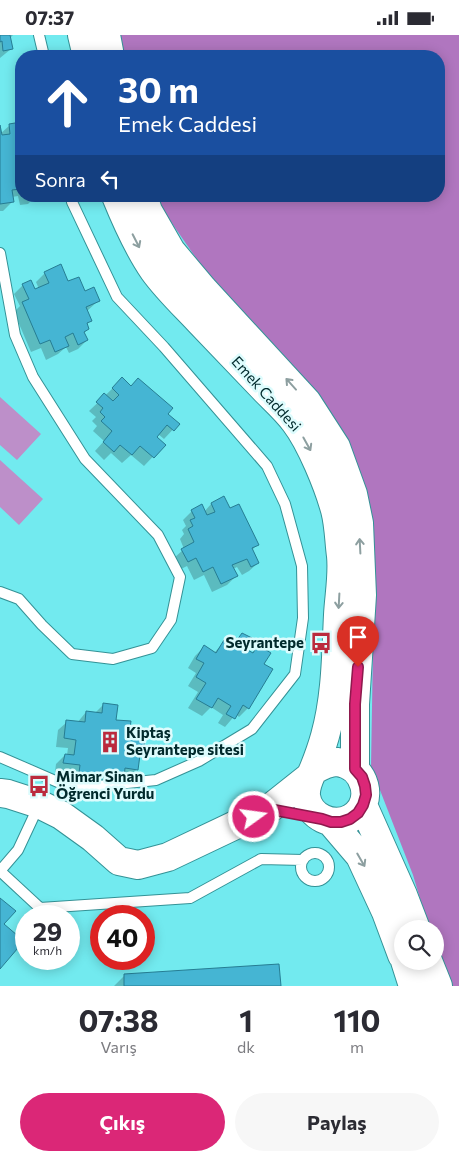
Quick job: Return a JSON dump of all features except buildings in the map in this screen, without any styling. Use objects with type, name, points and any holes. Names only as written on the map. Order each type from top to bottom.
[{"type":"street","points":[[82,35],[85,50]]},
{"type":"street","points":[[106,35],[109,50]]},
{"type":"street","name":"Emek Caddesi","points":[[119,202],[136,243],[156,273],[188,310],[296,422],[315,458],[335,511],[341,560],[336,669],[325,735],[311,774],[306,795],[308,804],[314,813],[326,820],[360,856],[394,934]]},
{"type":"street","name":"Emek Caddesi","points":[[145,202],[148,211],[171,251],[202,289],[307,401],[336,447],[353,494],[359,523],[362,595],[355,704],[355,769],[362,777],[365,786],[366,795],[363,805],[413,920]]},
{"type":"street","points":[[0,793],[39,804],[61,815],[93,838],[119,861],[138,865],[168,857],[269,809],[311,774],[327,764],[337,762],[355,769]]},
{"type":"street","points":[[269,809],[341,822],[350,819],[358,813],[363,805]]},
{"type":"street","points":[[407,970],[413,986]]},
{"type":"street","points":[[432,970],[438,986]]},
{"type":"lane","points":[[39,35],[43,50]]},
{"type":"lane","points":[[0,757],[60,783],[98,786],[156,781],[200,761],[252,729],[295,674],[303,617],[302,566],[285,504],[267,466],[117,297],[72,202]]},
{"type":"lane","points":[[0,253],[15,335],[33,377],[85,459],[158,535],[180,577],[171,620],[152,648],[112,659],[72,654],[19,599],[0,592]]},
{"type":"lane","points":[[39,804],[18,850],[0,871],[40,908],[190,897],[261,859],[303,860]]},
{"type":"shaded area","points":[[120,35],[459,35],[459,986],[447,986],[442,970],[444,970],[444,920],[426,920],[413,875],[371,767],[376,590],[369,531],[205,271],[157,202],[445,202],[445,50],[123,50]]},
{"type":"shaded area","points":[[0,397],[41,434],[17,460],[0,445]]},
{"type":"shaded area","points":[[0,460],[43,499],[19,525],[0,507]]},
{"type":"place","name":"Seyrantepe","points":[[321,643]]},
{"type":"place","name":"Kiptaş Seyrantepe sitesi","points":[[110,742]]},
{"type":"place","name":"Mimar Sinan Öğrenci Yurdu","points":[[39,786]]},
{"type":"route","points":[[254,817],[269,809],[331,822],[341,822],[350,819],[358,813],[366,795],[362,777],[355,769],[355,704],[358,667]]}]
